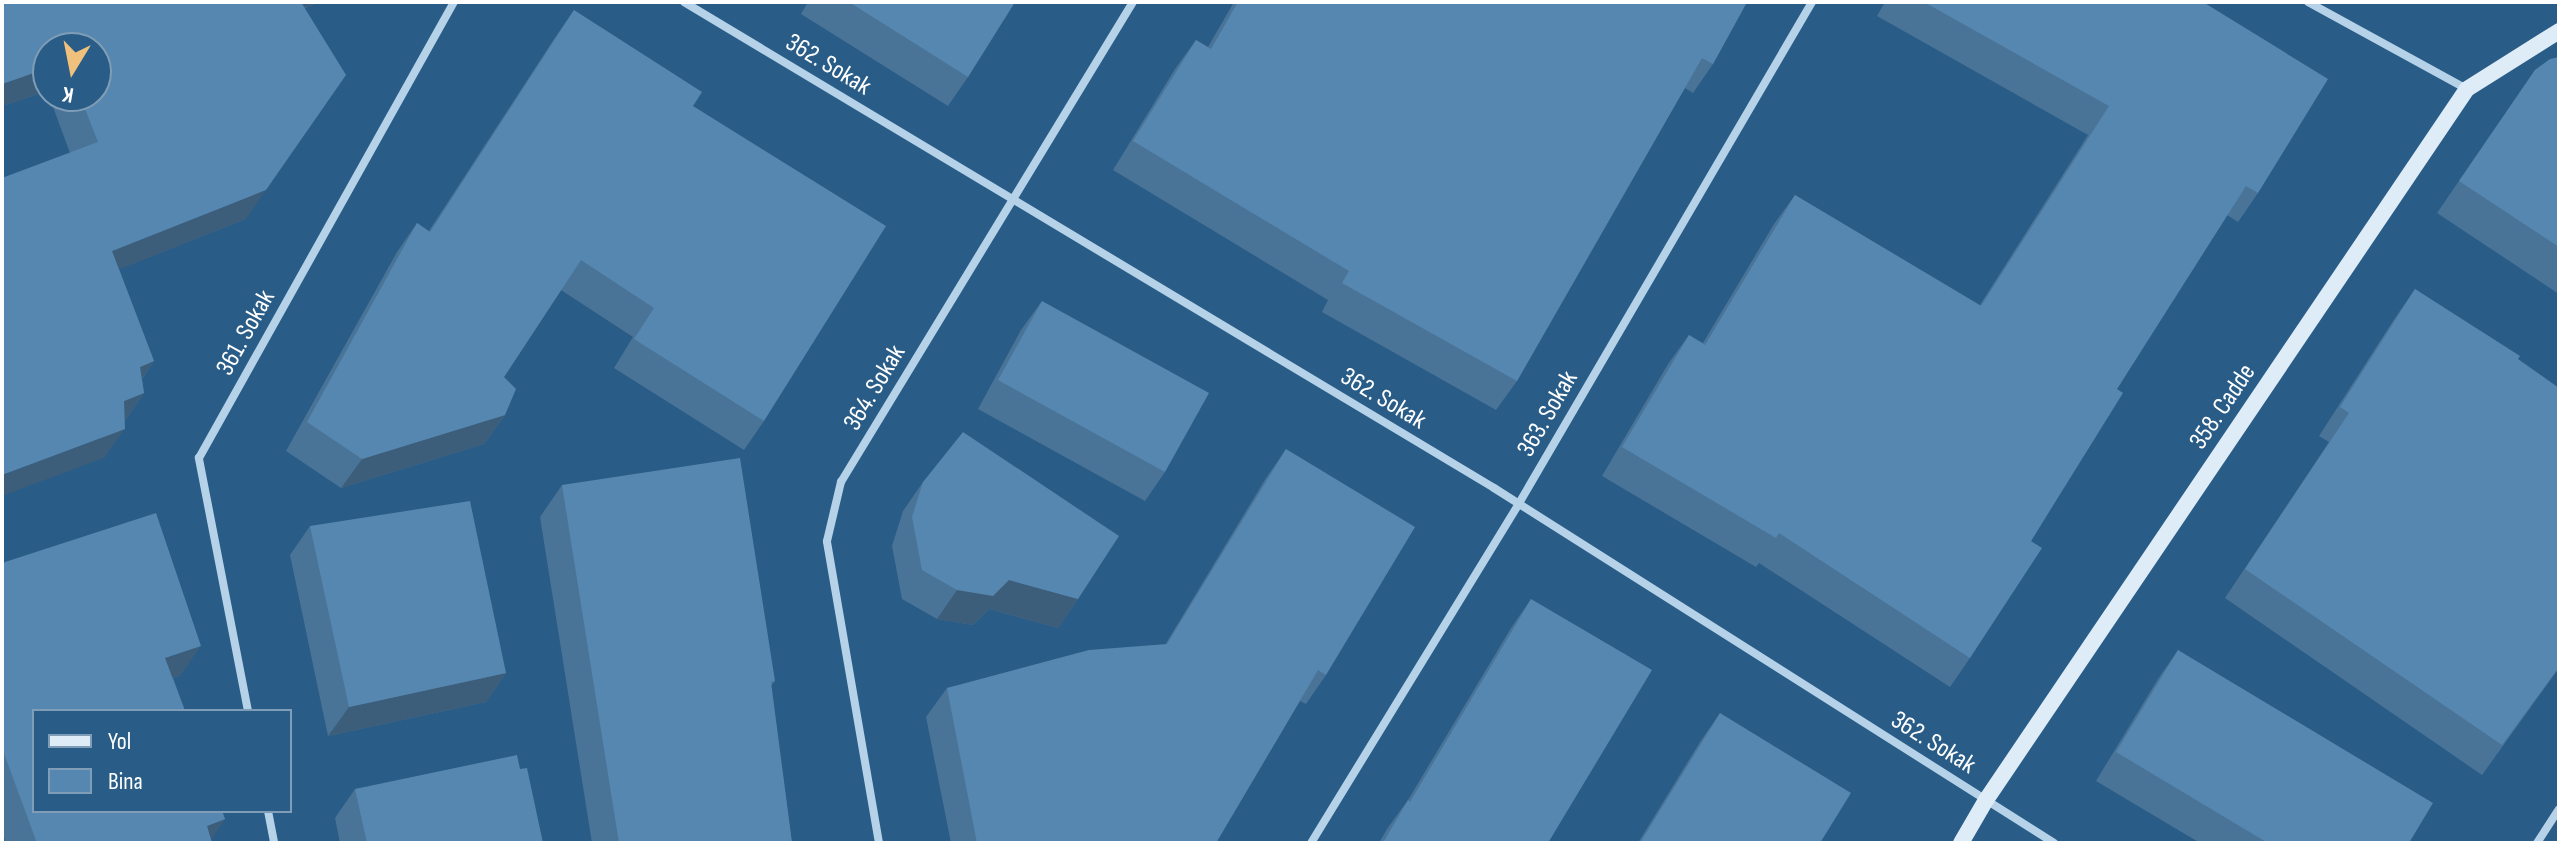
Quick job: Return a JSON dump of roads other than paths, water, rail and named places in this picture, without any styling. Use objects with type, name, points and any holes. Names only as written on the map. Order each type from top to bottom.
[{"type":"street","name":"361. Sokak","points":[[248,709],[199,458],[454,2]]},
{"type":"street","name":"362. Sokak","points":[[684,2],[1518,505],[2054,843]]},
{"type":"street","name":"364. Sokak","points":[[879,843],[827,541],[841,482],[1133,2]]},
{"type":"street","name":"363. Sokak","points":[[1311,843],[1518,505],[1812,2]]},
{"type":"street","points":[[2308,2],[2467,89]]},
{"type":"street","name":"358. Cadde","points":[[1961,843],[1986,800],[2467,89],[2559,31]]},
{"type":"street","points":[[2537,843],[2559,809]]},
{"type":"street","points":[[268,813],[274,843]]}]
